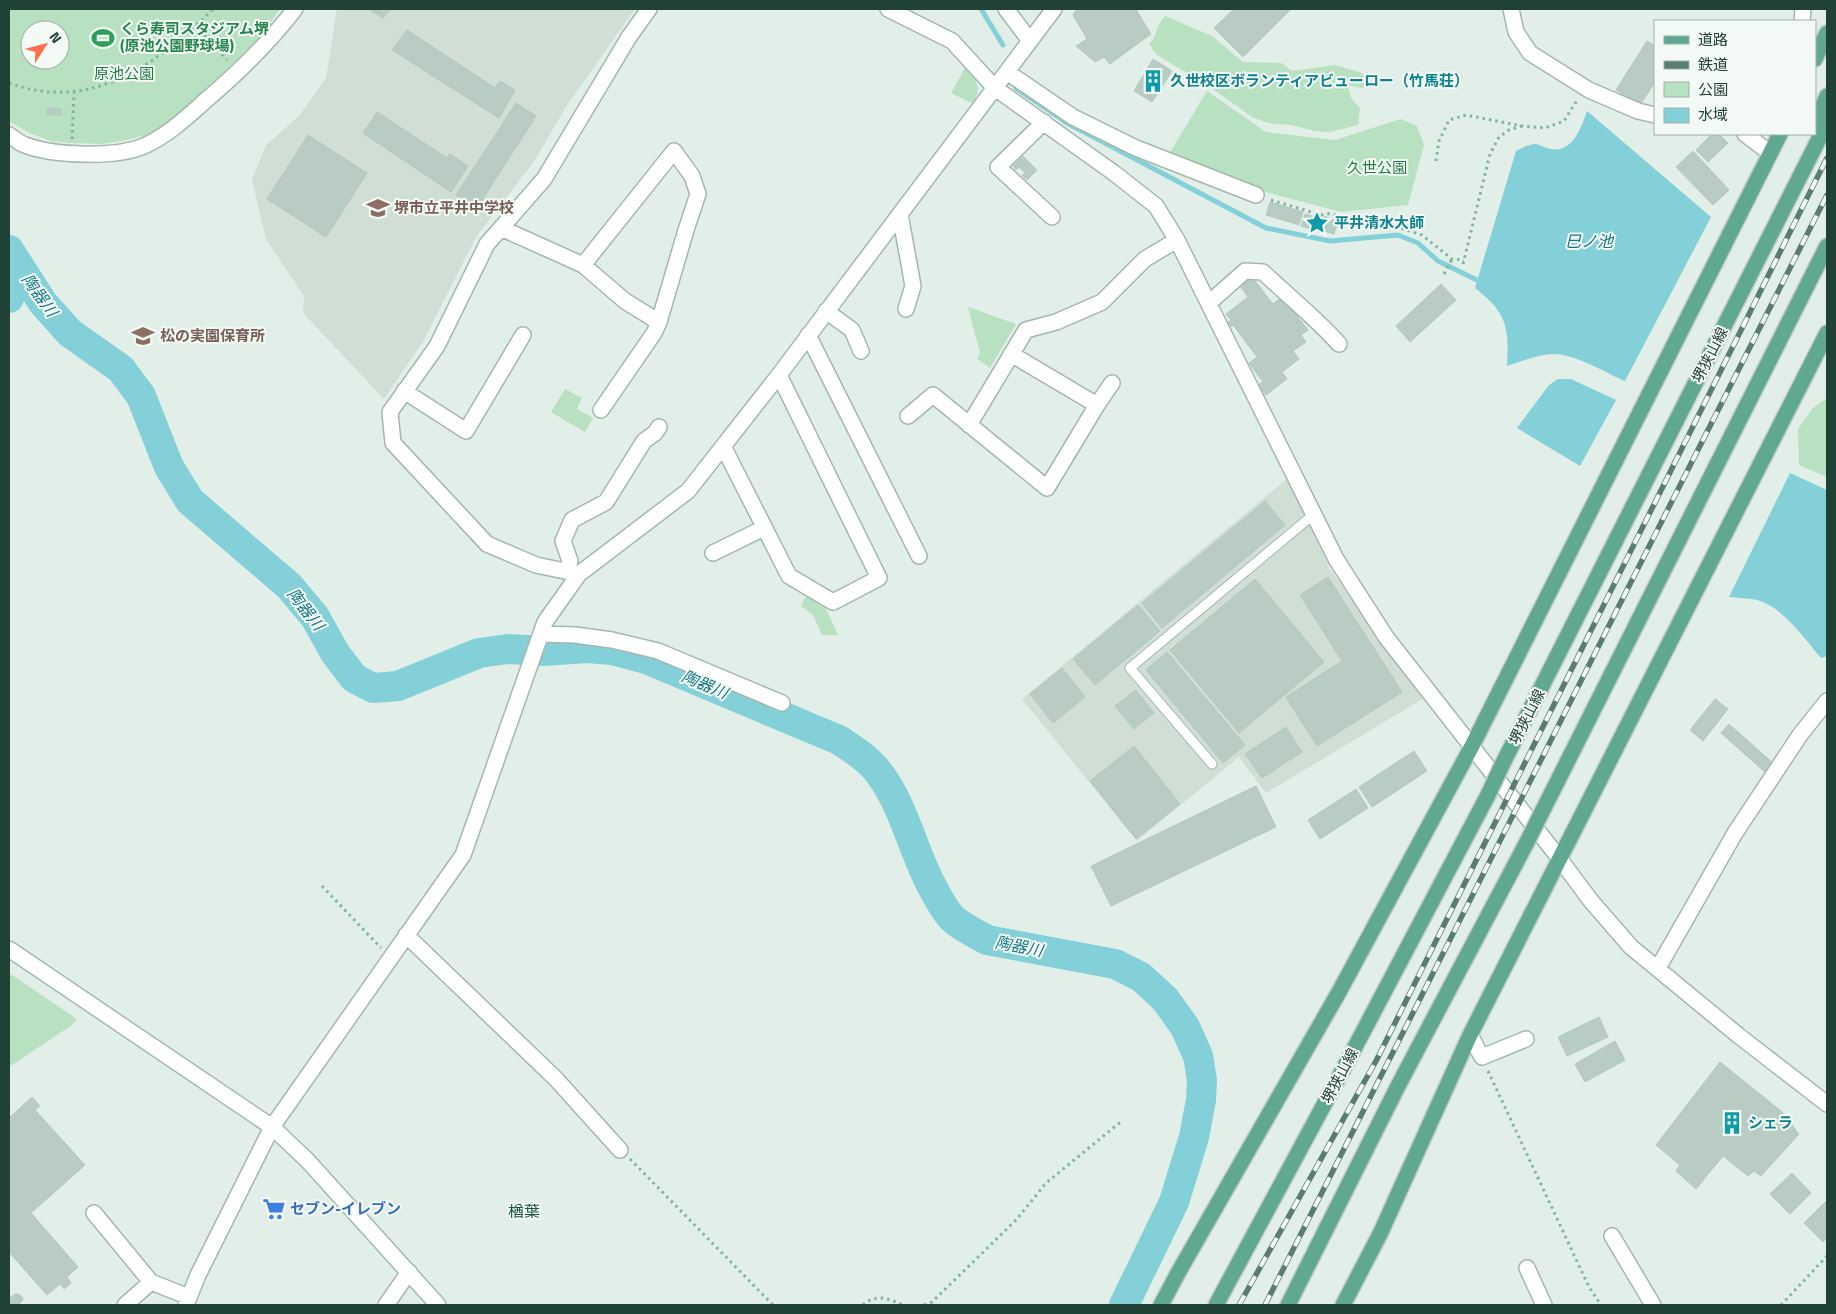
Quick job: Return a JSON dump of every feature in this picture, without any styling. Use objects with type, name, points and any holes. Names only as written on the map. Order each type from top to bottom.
[{"type":"main road","points":[[1816,57],[1827,33]]},
{"type":"main road","points":[[1816,124],[1827,96]]},
{"type":"main road","name":"堺狭山線","points":[[1216,1305],[1354,1049],[1488,794],[1827,123]]},
{"type":"main road","points":[[1161,1305],[1339,992],[1472,746],[1779,135]]},
{"type":"main road","points":[[1771,234],[1812,135]]},
{"type":"main road","points":[[1288,1305],[1398,1086],[1527,842],[1827,246]]},
{"type":"main road","points":[[1343,1305],[1380,1234],[1470,1035],[1827,333]]},
{"type":"street","points":[[9,135],[24,145],[47,151],[71,154],[107,154],[142,147],[170,132],[238,72],[266,45],[295,9]]},
{"type":"street","points":[[573,573],[536,565],[487,544],[393,443],[390,412],[437,346],[487,244],[544,179],[629,37],[649,9]]},
{"type":"street","points":[[888,9],[952,41],[995,88],[1044,122],[1156,206],[1177,240],[1336,559],[1386,637],[1591,901],[1631,947],[1739,1036],[1827,1104]]},
{"type":"street","points":[[1006,9],[1030,41]]},
{"type":"street","points":[[94,1213],[151,1282],[188,1301],[198,1275],[272,1127],[463,855],[545,622],[573,573],[688,492],[1054,9]]},
{"type":"street","points":[[1512,9],[1516,32],[1530,53],[1584,87],[1638,111],[1654,114]]},
{"type":"street","points":[[1007,72],[1073,117],[1097,129],[1136,148],[1256,195]]},
{"type":"street","points":[[1044,122],[998,167],[1052,217]]},
{"type":"street","points":[[1746,135],[1770,153]]},
{"type":"street","points":[[583,265],[674,151],[692,176],[698,194],[660,322],[601,410]]},
{"type":"street","points":[[900,214],[913,286],[906,310]]},
{"type":"street","points":[[501,228],[583,265],[625,301],[660,322]]},
{"type":"street","points":[[970,425],[1026,330],[1056,322],[1102,302],[1146,259],[1177,240]]},
{"type":"street","points":[[1209,304],[1245,271],[1263,272],[1311,318],[1322,325],[1339,344]]},
{"type":"street","points":[[826,312],[852,330],[861,351]]},
{"type":"street","points":[[808,335],[919,556]]},
{"type":"street","points":[[404,392],[466,431],[523,336]]},
{"type":"street","points":[[1011,354],[1097,405]]},
{"type":"street","points":[[723,446],[789,576],[833,602],[880,578],[779,374]]},
{"type":"street","points":[[908,416],[933,395],[1047,488],[1112,383]]},
{"type":"street","points":[[573,573],[563,541],[572,520],[606,502],[644,441],[655,433],[659,427]]},
{"type":"street","points":[[713,553],[764,528]]},
{"type":"street","points":[[540,636],[575,635],[612,640],[658,651],[782,703]]},
{"type":"street","points":[[1658,968],[1735,833],[1800,736],[1827,701]]},
{"type":"street","points":[[406,935],[556,1079],[620,1150]]},
{"type":"street","points":[[9,949],[272,1127],[307,1160],[438,1305]]},
{"type":"street","points":[[1470,1035],[1482,1057],[1526,1039]]},
{"type":"street","points":[[1612,1236],[1653,1305]]},
{"type":"street","points":[[1527,1268],[1544,1305]]},
{"type":"street","points":[[386,1305],[409,1272]]},
{"type":"street","points":[[125,1305],[151,1282]]},
{"type":"lane","points":[[1212,764],[1130,668],[1314,514]]},
{"type":"path","points":[[9,83],[48,93],[74,92],[106,84],[140,69],[196,25],[213,9]]},
{"type":"path","points":[[196,25],[238,72]]},
{"type":"path","points":[[1436,161],[1439,141],[1449,120],[1466,115],[1522,126],[1546,128],[1564,121],[1584,87]]},
{"type":"path","points":[[71,154],[74,92]]},
{"type":"path","points":[[1256,195],[1321,215],[1328,213],[1340,217],[1349,225],[1397,227],[1422,235],[1452,260],[1463,262],[1490,154],[1499,136],[1508,130],[1522,126]]},
{"type":"path","points":[[1444,274],[1452,260]]},
{"type":"path","points":[[322,886],[390,957]]},
{"type":"path","points":[[1482,1057],[1589,1287],[1601,1305]]},
{"type":"path","points":[[924,1305],[932,1302],[1017,1219],[1046,1183],[1123,1120]]},
{"type":"path","points":[[620,1150],[772,1305]]},
{"type":"path","points":[[1780,1305],[1827,1256]]},
{"type":"path","points":[[863,1305],[867,1301],[884,1297],[903,1305]]},
{"type":"shaded area","name":"堺市立平井中学校","points":[[337,9],[635,9],[567,105],[535,160],[476,237],[424,340],[384,399],[303,313],[304,296],[266,239],[252,180],[266,145],[299,116],[326,78]]},
{"type":"shaded area","points":[[1287,479],[1330,569],[1424,698],[1266,793],[1239,757],[1137,841],[1022,699]]},
{"type":"green space","name":"原池公園","points":[[9,9],[280,9],[255,44],[175,118],[152,133],[102,144],[51,141],[29,133],[9,121]]},
{"type":"green space","points":[[1165,16],[1212,36],[1243,62],[1281,63],[1292,71],[1335,65],[1362,73],[1371,85],[1362,88],[1348,85],[1351,98],[1360,108],[1358,125],[1330,132],[1315,131],[1291,125],[1268,123],[1252,117],[1210,87],[1157,55],[1149,44]]},
{"type":"green space","points":[[965,68],[978,87],[974,102],[969,102],[951,93]]},
{"type":"green space","name":"久世公園","points":[[1207,91],[1266,132],[1335,140],[1401,119],[1417,126],[1424,145],[1408,205],[1341,212],[1254,189],[1168,156]]},
{"type":"green space","points":[[968,307],[1016,324],[990,368],[977,359],[980,353]]},
{"type":"green space","points":[[565,389],[582,398],[577,409],[593,418],[585,432],[551,412]]},
{"type":"green space","points":[[1827,398],[1827,477],[1799,465],[1798,429],[1813,408]]},
{"type":"green space","points":[[806,596],[826,609],[838,635],[822,635],[813,615],[801,606]]},
{"type":"green space","points":[[9,973],[77,1019],[72,1025],[9,1067]]},
{"type":"water","name":"巳ノ池","points":[[1587,111],[1711,217],[1625,381],[1590,364],[1561,355],[1552,354],[1530,358],[1507,366],[1507,340],[1504,321],[1494,305],[1475,288],[1516,151],[1535,144],[1550,149],[1565,147],[1579,132]]},
{"type":"water","points":[[1558,379],[1571,379],[1616,400],[1580,466],[1517,428],[1549,385]]},
{"type":"water","points":[[1790,473],[1827,490],[1827,656],[1821,658],[1784,616],[1766,603],[1747,598],[1729,597]]},
{"type":"building","points":[[369,9],[390,9],[383,18]]},
{"type":"building","points":[[1077,9],[1139,9],[1137,11],[1151,34],[1110,64],[1104,57],[1095,62],[1076,46],[1087,39],[1073,15]]},
{"type":"building","points":[[1234,9],[1291,9],[1243,57],[1214,28]]},
{"type":"building","points":[[407,30],[495,88],[500,81],[515,90],[499,118],[392,50]]},
{"type":"building","points":[[1647,41],[1654,45],[1654,84],[1640,105],[1616,90]]},
{"type":"building","name":"久世校区ボランティアビューロー（竹馬荘）","points":[[1153,59],[1172,71],[1152,102],[1134,91]]},
{"type":"building","points":[[516,103],[536,116],[477,208],[456,195]]},
{"type":"building","points":[[47,108],[61,109],[61,115],[47,115]]},
{"type":"building","points":[[377,112],[447,158],[450,154],[468,166],[451,192],[363,133]]},
{"type":"building","points":[[308,135],[367,173],[326,237],[267,199]]},
{"type":"building","points":[[1711,135],[1720,135],[1728,143],[1708,162],[1696,150]]},
{"type":"building","points":[[1693,151],[1729,190],[1713,205],[1676,167]]},
{"type":"building","points":[[1023,156],[1037,170],[1027,180],[1022,175],[1025,173],[1019,167],[1016,170],[1013,166]]},
{"type":"building","points":[[1270,202],[1303,212],[1299,225],[1266,215]]},
{"type":"building","points":[[1305,214],[1321,219],[1317,231],[1301,226]]},
{"type":"building","points":[[1324,216],[1338,221],[1334,234],[1320,230]]},
{"type":"building","points":[[1252,277],[1273,304],[1282,297],[1308,330],[1301,335],[1306,342],[1293,351],[1299,359],[1282,372],[1287,379],[1266,395],[1258,385],[1263,382],[1249,363],[1257,357],[1233,325],[1230,327],[1227,323],[1231,320],[1226,314],[1248,297],[1240,286]]},
{"type":"building","points":[[1441,284],[1456,300],[1410,342],[1396,326]]},
{"type":"building","points":[[1265,501],[1285,525],[1162,628],[1142,603]]},
{"type":"building","points":[[1328,577],[1402,692],[1317,746],[1286,697],[1342,661],[1300,595]]},
{"type":"building","points":[[1255,579],[1324,662],[1239,733],[1170,650]]},
{"type":"building","points":[[1138,605],[1160,631],[1095,685],[1073,659]]},
{"type":"building","points":[[1167,652],[1245,745],[1223,763],[1146,670]]},
{"type":"building","points":[[1062,668],[1085,697],[1053,723],[1030,694]]},
{"type":"building","points":[[1136,690],[1154,713],[1134,729],[1115,706]]},
{"type":"building","points":[[1715,699],[1728,709],[1703,741],[1690,730]]},
{"type":"building","points":[[1729,724],[1774,764],[1766,773],[1721,733]]},
{"type":"building","points":[[1286,727],[1302,752],[1262,778],[1245,754]]},
{"type":"building","points":[[1134,746],[1180,804],[1136,839],[1090,781]]},
{"type":"building","points":[[1414,751],[1427,771],[1372,807],[1359,787]]},
{"type":"building","points":[[1256,786],[1276,827],[1111,906],[1091,866]]},
{"type":"building","points":[[1356,789],[1368,808],[1320,839],[1308,820]]},
{"type":"building","points":[[1599,1017],[1608,1037],[1567,1056],[1558,1037]]},
{"type":"building","points":[[1615,1041],[1625,1060],[1585,1082],[1575,1064]]},
{"type":"building","name":"シェラ","points":[[1720,1062],[1781,1111],[1799,1134],[1761,1176],[1754,1171],[1748,1176],[1723,1156],[1696,1189],[1676,1171],[1680,1165],[1656,1145]]},
{"type":"building","points":[[32,1097],[40,1106],[35,1110],[85,1165],[31,1213],[78,1267],[67,1277],[71,1283],[64,1289],[60,1284],[47,1295],[9,1252],[9,1118]]},
{"type":"building","points":[[1792,1173],[1811,1193],[1790,1214],[1770,1194]]},
{"type":"building","points":[[1825,1202],[1827,1205],[1827,1238],[1823,1242],[1804,1223]]},
{"type":"building","points":[[15,1294],[19,1294],[23,1298],[22,1301],[18,1305],[9,1305],[9,1299]]},
{"type":"waterway","points":[[981,9],[1003,45]]},
{"type":"waterway","points":[[1016,88],[1067,123],[1266,228],[1330,241],[1398,235],[1418,243],[1438,261],[1477,280]]},
{"type":"waterway","name":"陶器川","points":[[9,250],[43,303],[70,333],[121,369],[141,396],[169,467],[190,501],[289,586],[315,617],[335,653],[354,678],[373,688],[398,686],[479,653],[508,649],[543,651],[587,648],[612,650],[646,659],[839,740],[858,752],[875,768],[894,797],[927,877],[941,903],[951,917],[962,926],[987,940],[1115,964],[1141,977],[1165,999],[1185,1027],[1198,1056],[1202,1080],[1201,1100],[1194,1137],[1174,1202],[1124,1305]]},
{"type":"waterway","points":[[9,298],[21,269]]},
{"type":"railway","points":[[1239,1305],[1376,1061],[1827,158]]},
{"type":"railway","points":[[1265,1305],[1827,195]]},
{"type":"place","name":"くら寿司スタジアム堺 (原池公園野球場)","points":[[103,38]]},
{"type":"place","name":"久世校区ボランティアビューロー（竹馬荘）","points":[[1153,81]]},
{"type":"place","name":"堺市立平井中学校","points":[[378,208]]},
{"type":"place","name":"平井清水大師","points":[[1317,223]]},
{"type":"place","name":"松の実園保育所","points":[[143,336]]},
{"type":"place","name":"シェラ","points":[[1732,1123]]},
{"type":"place","name":"セブン-イレブン","points":[[274,1209]]},
{"type":"district","name":"楢葉","points":[[524,1211]]}]
